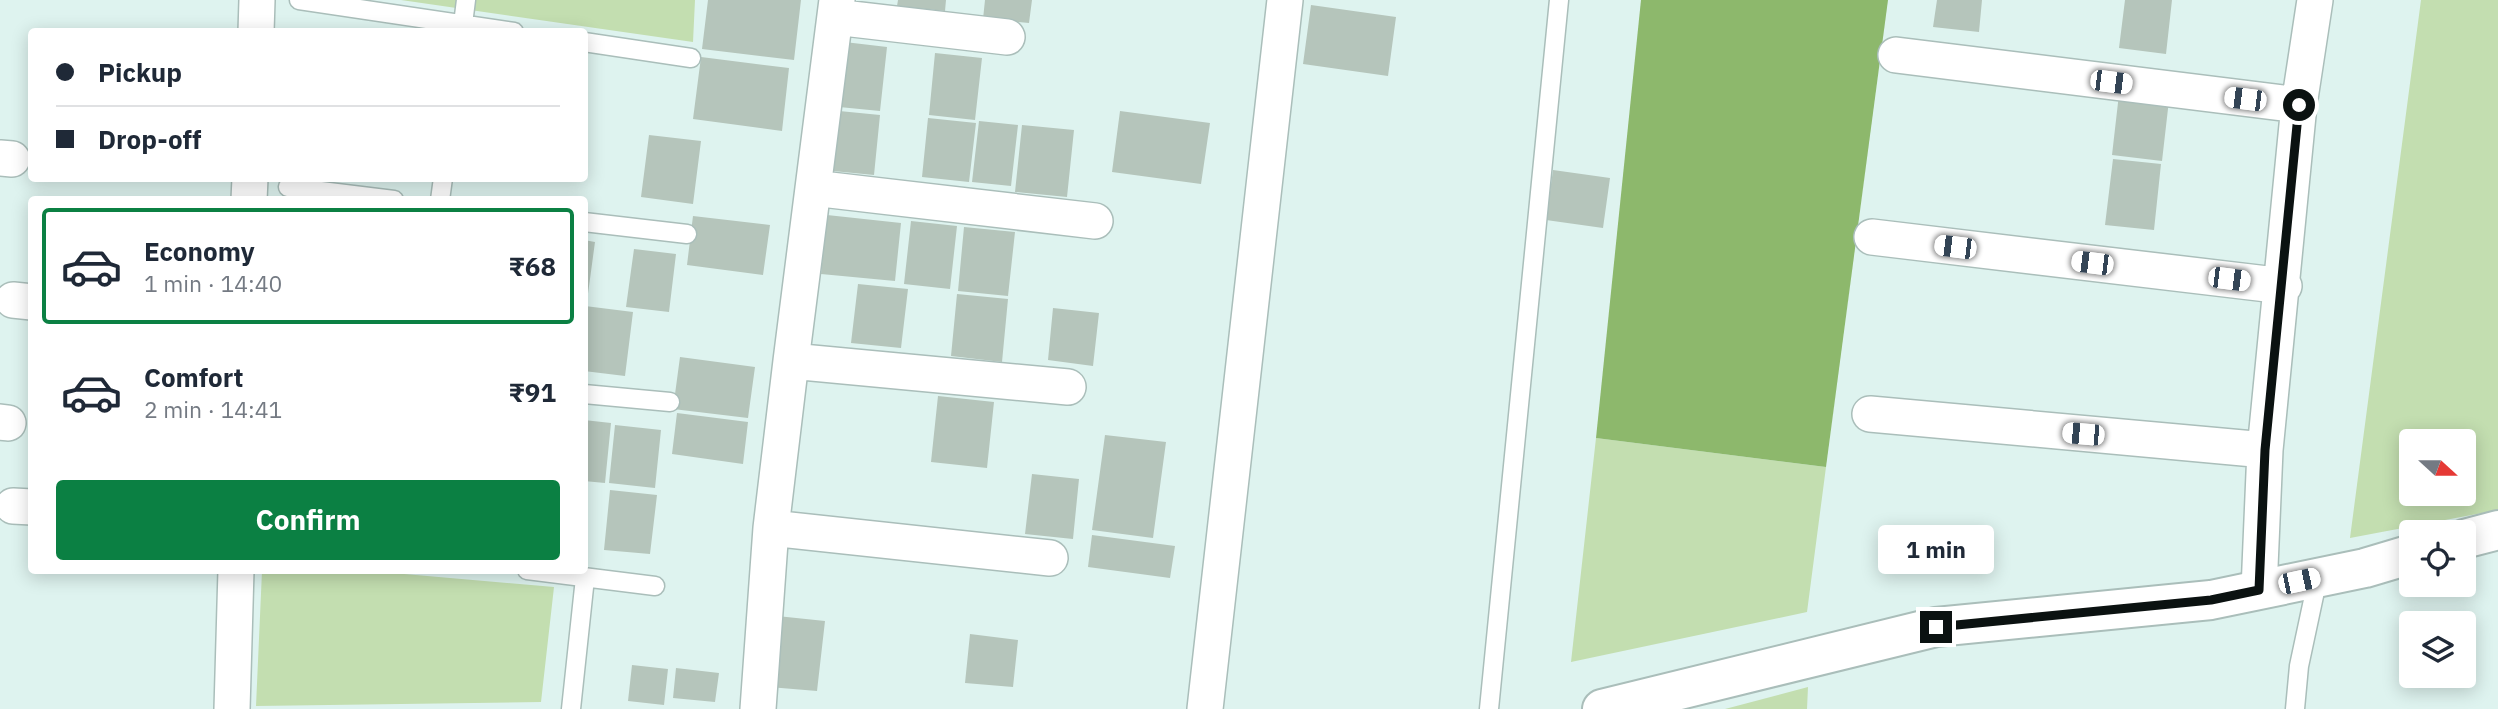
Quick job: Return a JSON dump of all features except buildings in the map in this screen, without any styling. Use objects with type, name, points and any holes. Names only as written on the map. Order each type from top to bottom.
[{"type":"street","points":[[256,28],[257,0]]},
{"type":"street","points":[[1205,709],[1285,0]]},
{"type":"street","points":[[2259,590],[2265,450],[2284,286],[2299,105],[2315,0]]},
{"type":"street","points":[[758,709],[771,528],[836,9],[1007,37]]},
{"type":"street","points":[[1896,55],[2299,105]]},
{"type":"street","points":[[813,188],[1095,221]]},
{"type":"street","points":[[1872,237],[2284,286]]},
{"type":"street","points":[[791,361],[1068,387]]},
{"type":"street","points":[[1870,415],[2265,450]]},
{"type":"street","points":[[771,528],[1050,558]]},
{"type":"street","points":[[2476,536],[2498,530]]},
{"type":"street","points":[[1602,709],[1936,627],[2211,600],[2399,557]]},
{"type":"street","points":[[232,709],[236,574]]},
{"type":"lane","points":[[299,0],[463,28],[466,0]]},
{"type":"lane","points":[[1489,709],[1559,0]]},
{"type":"lane","points":[[588,43],[691,58]]},
{"type":"lane","points":[[288,187],[361,196]]},
{"type":"lane","points":[[588,222],[687,234]]},
{"type":"lane","points":[[588,394],[670,402]]},
{"type":"lane","points":[[556,574],[655,586]]},
{"type":"lane","points":[[2295,709],[2299,666],[2318,577]]},
{"type":"lane","points":[[571,709],[585,578]]},
{"type":"green space","points":[[401,0],[695,0],[693,42]]},
{"type":"green space","points":[[1641,0],[1888,0],[1826,467],[1596,438]]},
{"type":"green space","points":[[2421,0],[2498,0],[2498,510],[2445,520],[2399,520],[2399,529],[2350,538]]},
{"type":"green space","points":[[1596,438],[1826,467],[1807,612],[1571,662]]},
{"type":"green space","points":[[262,574],[404,574],[554,587],[541,702],[256,706]]},
{"type":"green space","points":[[1808,687],[1807,709],[1725,709]]},
{"type":"route","points":[[1936,627],[2211,600],[2259,590],[2265,450],[2284,286],[2299,105]]}]
